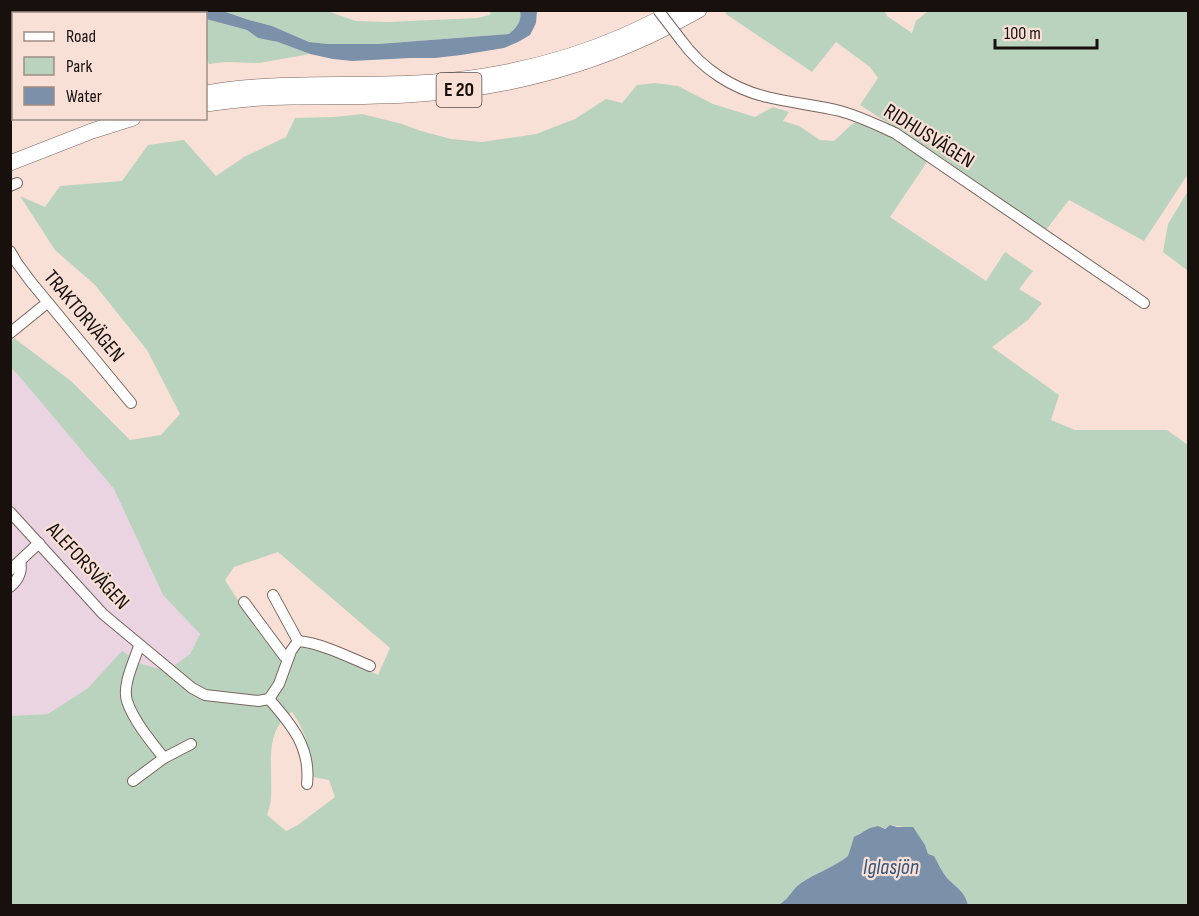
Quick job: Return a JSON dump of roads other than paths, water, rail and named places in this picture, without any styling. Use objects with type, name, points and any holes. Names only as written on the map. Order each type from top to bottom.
[{"type":"highway","name":"E 20","points":[[207,93],[242,88],[435,82],[493,74],[561,58],[621,37],[676,10]]},
{"type":"highway","name":"E 20","points":[[207,104],[242,99],[413,95],[492,85],[566,68],[615,51],[699,10]]},
{"type":"highway","points":[[10,152],[94,120]]},
{"type":"highway","points":[[10,164],[92,131],[127,120]]},
{"type":"street","name":"RIDHUSVÄGEN","points":[[658,10],[701,63],[717,76],[767,97],[840,111],[895,133],[1144,303]]},
{"type":"street","name":"TRAKTORVÄGEN","points":[[10,251],[47,303],[132,403]]},
{"type":"street","points":[[10,333],[47,303]]},
{"type":"street","name":"ALEFORSVÄGEN","points":[[10,512],[103,614],[192,688],[205,695],[258,701],[269,699]]},
{"type":"street","points":[[10,570],[39,543]]},
{"type":"street","points":[[10,587],[21,573],[20,561]]},
{"type":"street","points":[[273,595],[298,641]]},
{"type":"street","points":[[244,602],[288,659]]},
{"type":"street","points":[[298,641],[291,651],[279,684],[269,699],[301,740],[307,762],[307,784]]},
{"type":"street","points":[[298,641],[305,641],[334,651],[370,666]]},
{"type":"street","points":[[139,646],[127,685],[127,700],[141,728],[164,758]]},
{"type":"street","points":[[133,781],[164,758],[191,744]]},
{"type":"water","points":[[183,11],[223,11],[272,26],[309,42],[378,44],[509,34],[518,24],[520,11],[537,11],[536,23],[530,35],[504,48],[435,58],[352,61],[310,54],[278,42],[258,38],[247,30],[207,19],[207,12]]},
{"type":"water","name":"Iglasjön","points":[[890,825],[913,827],[928,854],[934,856],[945,876],[962,893],[968,905],[780,905],[801,883],[848,856],[854,837],[870,828],[878,826],[885,829]]}]
